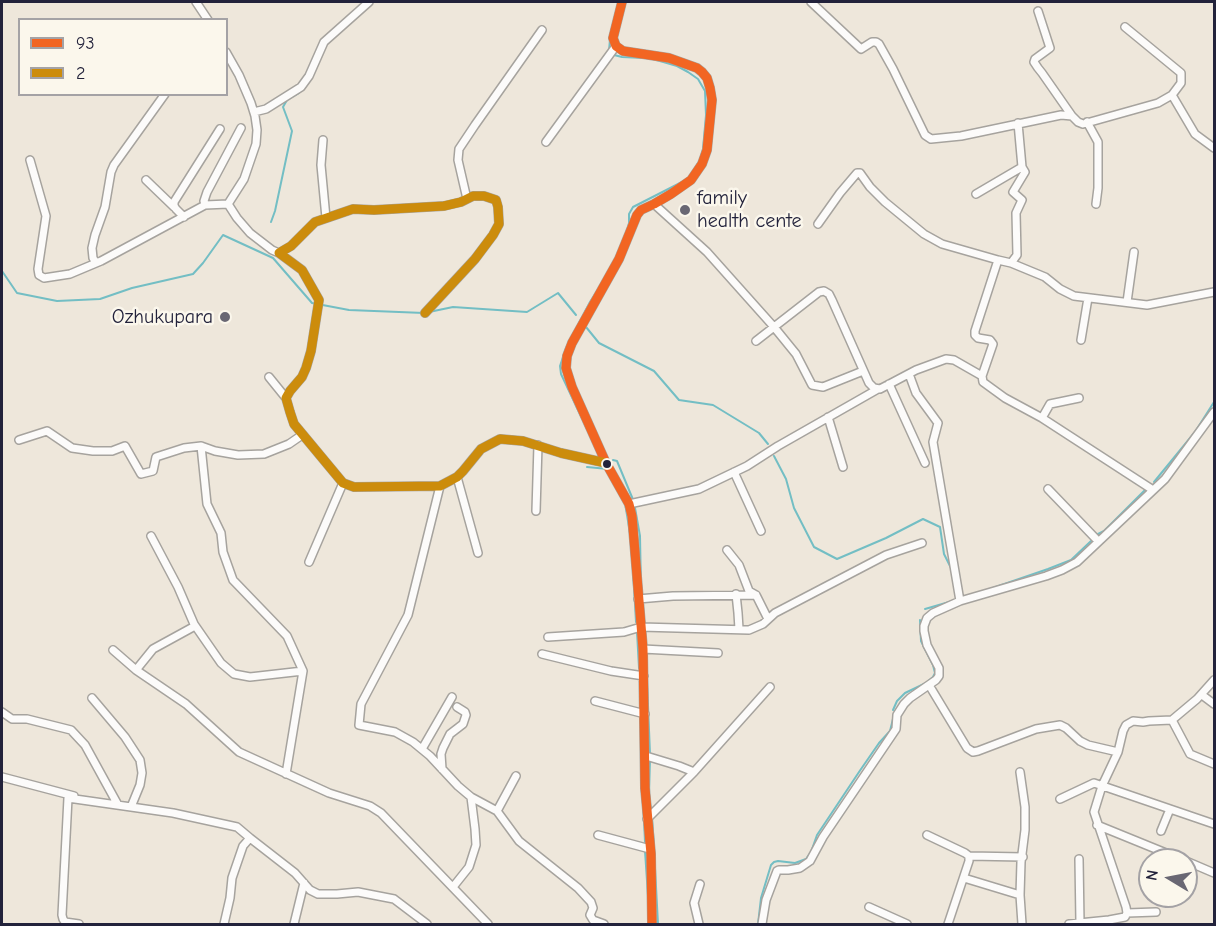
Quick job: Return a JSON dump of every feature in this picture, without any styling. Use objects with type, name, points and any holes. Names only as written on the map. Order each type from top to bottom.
[{"type":"street","points":[[196,2],[207,18]]},
{"type":"street","points":[[254,112],[266,108],[301,87],[309,76],[324,42],[369,2]]},
{"type":"street","points":[[622,2],[613,38],[616,46],[623,51],[669,58],[697,68],[707,78],[712,100],[707,150],[702,164],[691,180],[671,194],[640,210],[619,259],[572,343],[567,356],[566,368],[568,378],[606,463],[629,504],[632,516],[643,649],[652,924]]},
{"type":"street","points":[[811,2],[861,49],[872,42],[879,44],[928,138],[961,136],[1061,115],[1072,116]]},
{"type":"street","points":[[1038,11],[1050,48],[1034,62],[1072,116],[1080,123],[1158,102],[1172,96],[1181,83],[1181,73],[1125,27]]},
{"type":"street","points":[[467,200],[458,160],[459,149],[542,30]]},
{"type":"street","points":[[546,142],[616,46]]},
{"type":"street","points":[[228,56],[239,75],[254,112],[257,130],[256,144],[244,179],[228,204]]},
{"type":"street","points":[[96,263],[92,248],[105,207],[111,172],[164,96]]},
{"type":"street","points":[[1172,96],[1195,134],[1215,148]]},
{"type":"street","points":[[1087,122],[1098,142],[1096,204]]},
{"type":"street","points":[[1011,263],[1017,255],[1016,213],[1022,200],[1013,192],[1025,172],[1022,167],[1018,123]]},
{"type":"street","points":[[205,205],[207,192],[241,128]]},
{"type":"street","points":[[176,209],[174,202],[220,129]]},
{"type":"street","points":[[323,140],[321,165],[326,219]]},
{"type":"street","points":[[30,160],[46,216],[38,269],[39,275],[44,278],[70,274],[96,263],[205,205],[228,204]]},
{"type":"street","points":[[976,194],[1022,167]]},
{"type":"street","points":[[818,224],[857,173],[860,173],[885,202],[924,234],[942,244],[1011,263],[1045,277],[1066,293],[1074,296],[1147,305],[1215,292]]},
{"type":"street","points":[[146,180],[184,217]]},
{"type":"street","points":[[279,253],[291,246],[315,222],[353,209],[444,206],[467,200],[473,196],[484,196],[496,200],[499,224],[475,259],[425,313]]},
{"type":"street","points":[[228,204],[250,233],[302,270],[319,300],[306,368],[286,398]]},
{"type":"street","points":[[654,204],[707,252],[774,327],[796,354],[812,386],[823,387],[863,371]]},
{"type":"street","points":[[1127,302],[1134,252]]},
{"type":"street","points":[[998,260],[975,331],[978,338],[990,340],[993,344],[982,376],[983,382],[1005,399],[1042,418],[1153,490]]},
{"type":"street","points":[[756,341],[819,292],[826,292],[832,300],[869,383],[878,389]]},
{"type":"street","points":[[1081,340],[1088,298]]},
{"type":"street","points":[[629,504],[699,489],[734,472],[878,389],[946,359],[954,360],[982,376]]},
{"type":"street","points":[[909,374],[916,393],[938,423],[933,442],[960,598]]},
{"type":"street","points":[[269,377],[286,398],[294,424],[302,435],[342,483],[354,487],[440,486],[457,477],[481,449],[500,439],[523,441],[561,453],[606,463]]},
{"type":"street","points":[[889,384],[926,463]]},
{"type":"street","points":[[1042,418],[1050,404],[1078,398]]},
{"type":"street","points":[[762,924],[766,900],[777,871],[800,868],[810,861],[823,837],[896,729],[897,715],[902,707],[910,698],[938,679],[940,673],[938,666],[927,645],[924,628],[926,620],[933,613],[960,598],[1046,576],[1077,562],[1165,479],[1215,412]]},
{"type":"street","points":[[828,417],[843,467]]},
{"type":"street","points":[[19,440],[47,431],[72,448],[93,452],[112,451],[125,446],[141,474],[153,471],[156,457],[184,448],[201,446],[238,455],[264,453],[289,444],[302,435]]},
{"type":"street","points":[[536,511],[538,445]]},
{"type":"street","points":[[201,446],[207,504],[221,534],[223,552],[233,579],[287,636],[303,671],[286,774]]},
{"type":"street","points":[[734,472],[761,531]]},
{"type":"street","points":[[457,477],[478,553]]},
{"type":"street","points":[[309,562],[342,483]]},
{"type":"street","points":[[440,486],[408,615],[361,704],[359,725],[395,732],[413,741],[471,797],[497,811],[519,842],[578,888],[591,902],[593,908],[590,915],[593,920],[604,924]]},
{"type":"street","points":[[1048,489],[1098,541]]},
{"type":"street","points":[[151,536],[178,587],[195,626],[221,663],[234,674],[250,677],[303,671]]},
{"type":"street","points":[[548,637],[624,632],[641,627],[749,630],[763,624],[775,613],[886,555],[922,543]]},
{"type":"street","points":[[728,550],[739,565],[749,591],[756,595],[768,619]]},
{"type":"street","points":[[735,594],[739,629]]},
{"type":"street","points":[[638,599],[673,596],[756,595]]},
{"type":"street","points":[[136,670],[153,649],[195,626]]},
{"type":"street","points":[[643,649],[718,653]]},
{"type":"street","points":[[113,650],[136,670],[186,704],[239,752],[329,793],[370,806],[381,813],[488,924]]},
{"type":"street","points":[[542,654],[611,671],[644,676]]},
{"type":"street","points":[[1127,914],[1094,813],[1101,786],[1118,752],[1123,731],[1129,723],[1172,720],[1215,681]]},
{"type":"street","points":[[928,685],[967,748],[972,752],[1036,729],[1060,725],[1088,745],[1118,752]]},
{"type":"street","points":[[647,819],[694,772],[770,687]]},
{"type":"street","points":[[1202,694],[1215,704]]},
{"type":"street","points":[[422,749],[452,697]]},
{"type":"street","points":[[92,698],[125,737],[140,760],[142,773],[140,785],[131,807]]},
{"type":"street","points":[[595,701],[645,714]]},
{"type":"street","points":[[442,769],[443,748],[450,734],[463,724],[466,715],[457,707]]},
{"type":"street","points":[[2,712],[12,719],[27,719],[71,730],[85,745],[118,805]]},
{"type":"street","points":[[1172,720],[1190,754],[1215,764]]},
{"type":"street","points":[[645,756],[694,772]]},
{"type":"street","points":[[1020,772],[1025,807],[1020,895],[1022,924]]},
{"type":"street","points":[[497,811],[516,776]]},
{"type":"street","points":[[2,777],[103,803]]},
{"type":"street","points":[[1060,799],[1094,783],[1215,824]]},
{"type":"street","points":[[453,887],[470,867],[476,845],[471,797]]},
{"type":"street","points":[[79,924],[65,922],[62,915],[68,798],[173,813],[237,827],[295,873],[310,890],[318,894],[358,892],[394,899],[427,924]]},
{"type":"street","points":[[1161,831],[1170,809]]},
{"type":"street","points":[[1097,825],[1153,848]]},
{"type":"street","points":[[598,835],[650,849]]},
{"type":"street","points":[[927,835],[969,856],[1023,857]]},
{"type":"street","points":[[224,924],[232,878],[243,846],[250,838]]},
{"type":"street","points":[[948,924],[969,856]]},
{"type":"street","points":[[1079,859],[1080,923]]},
{"type":"street","points":[[1198,866],[1215,873]]},
{"type":"street","points":[[964,878],[1020,895]]},
{"type":"street","points":[[294,924],[304,883]]},
{"type":"street","points":[[699,924],[694,903],[700,884]]},
{"type":"street","points":[[869,907],[907,924]]},
{"type":"street","points":[[1070,924],[1125,917],[1127,914],[1156,912]]},
{"type":"waterway","points":[[612,28],[619,2]]},
{"type":"waterway","points":[[609,51],[610,39]]},
{"type":"waterway","points":[[614,55],[644,58]]},
{"type":"waterway","points":[[653,59],[688,72],[698,79],[705,91],[706,115],[703,149],[700,160],[691,174]]},
{"type":"waterway","points":[[271,222],[292,131],[283,107],[287,100],[299,93]]},
{"type":"waterway","points":[[627,231],[629,214],[633,207],[682,182]]},
{"type":"waterway","points":[[2,271],[17,293],[57,301],[100,299],[132,288],[193,274],[223,235],[273,258],[312,303],[349,310],[424,313]]},
{"type":"waterway","points":[[588,431],[561,374],[560,366],[566,348],[601,285]]},
{"type":"waterway","points":[[429,312],[453,307],[527,312],[558,293],[576,315]]},
{"type":"waterway","points":[[586,327],[599,343],[654,371],[679,400],[713,405],[759,433],[768,444]]},
{"type":"waterway","points":[[1154,482],[1195,432],[1214,402]]},
{"type":"waterway","points":[[774,456],[786,479],[794,508],[814,547],[837,559],[923,519],[940,527],[944,554],[952,570]]},
{"type":"waterway","points":[[613,460],[617,461],[634,502]]},
{"type":"waterway","points":[[587,467],[608,469]]},
{"type":"waterway","points":[[1098,534],[1104,531],[1145,490]]},
{"type":"waterway","points":[[625,503],[630,533]]},
{"type":"waterway","points":[[635,508],[640,536],[641,589]]},
{"type":"waterway","points":[[984,591],[1071,560],[1091,541]]},
{"type":"waterway","points":[[633,569],[636,622]]},
{"type":"waterway","points":[[925,609],[956,600]]},
{"type":"waterway","points":[[893,710],[897,701],[905,693],[926,683],[935,673],[921,641],[920,620]]},
{"type":"waterway","points":[[637,632],[639,668]]},
{"type":"waterway","points":[[646,656],[650,754]]},
{"type":"waterway","points":[[640,680],[640,705]]},
{"type":"waterway","points":[[758,924],[761,898],[771,865],[778,861],[795,863],[806,859],[817,835],[879,743],[890,731],[893,719]]},
{"type":"waterway","points":[[650,760],[651,811]]},
{"type":"waterway","points":[[643,798],[645,842]]},
{"type":"waterway","points":[[652,817],[654,847]]},
{"type":"waterway","points":[[645,851],[648,896]]},
{"type":"waterway","points":[[655,868],[658,924]]},
{"type":"waterway","points":[[648,924],[649,914]]},
{"type":"transit line","name":"93","points":[[622,2],[613,38],[616,46],[623,51],[669,58],[697,68],[707,78],[712,100],[707,150],[702,164],[691,180],[641,210],[637,215],[619,259],[572,343],[567,356],[566,368],[572,387],[606,463],[629,504],[632,516],[643,649],[645,788],[651,854],[652,924]]},
{"type":"transit line","name":"2","points":[[425,313],[475,259],[493,235],[499,224],[496,200],[484,196],[473,196],[444,206],[353,209],[315,222],[291,246],[279,253],[302,270],[319,300],[306,368],[286,398],[294,424],[343,483],[354,487],[440,486],[457,477],[481,449],[500,439],[523,441],[561,453],[606,463]]},
{"type":"place","name":"family health cente","points":[[685,210]]},
{"type":"place","name":"Ozhukupara","points":[[225,317]]}]
